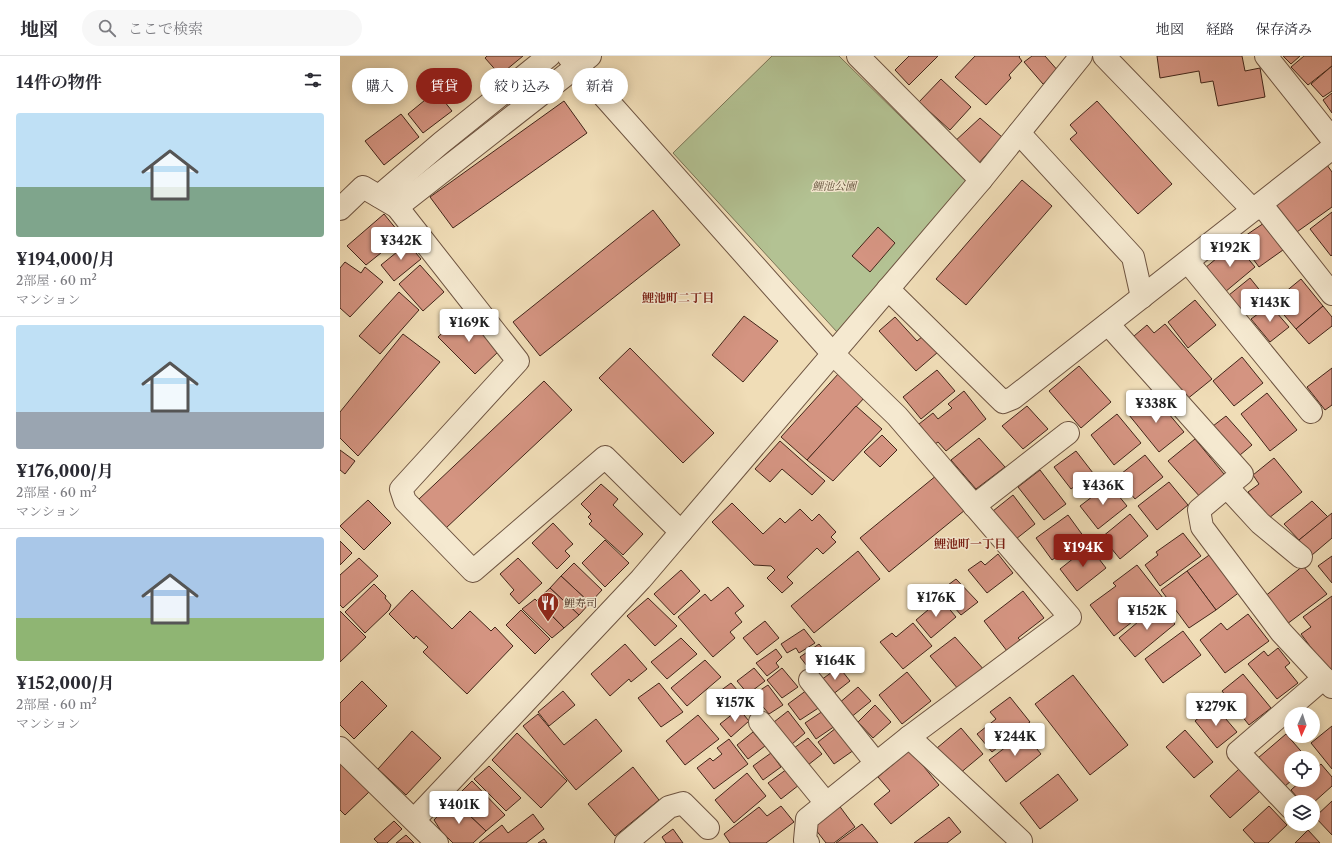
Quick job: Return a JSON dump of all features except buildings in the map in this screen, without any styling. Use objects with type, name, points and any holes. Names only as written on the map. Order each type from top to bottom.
[{"type":"street","points":[[388,201],[441,143],[549,56]]},
{"type":"street","points":[[414,820],[641,579],[981,180],[1080,56]]},
{"type":"street","points":[[1104,56],[1257,207],[1332,294]]},
{"type":"street","points":[[1266,56],[1332,139]]},
{"type":"street","points":[[860,57],[981,180]]},
{"type":"street","points":[[388,201],[578,59],[833,354],[897,416],[1070,617],[909,737],[807,819],[805,840],[808,843]]},
{"type":"street","points":[[1019,133],[1133,257],[1142,297]]},
{"type":"street","points":[[888,289],[1002,402],[1013,398],[1332,148]]},
{"type":"street","points":[[340,209],[363,187],[388,201],[518,361],[401,489],[405,501],[474,571],[605,457],[681,532]]},
{"type":"street","points":[[1188,262],[1311,412]]},
{"type":"street","points":[[1108,324],[1242,474],[1199,510],[1202,527],[1281,632],[1328,683],[1238,752],[1284,801]]},
{"type":"street","points":[[974,506],[1068,433]]},
{"type":"street","points":[[1227,487],[1260,523],[1301,557]]},
{"type":"street","points":[[810,680],[876,763]]},
{"type":"street","points":[[760,722],[826,803]]},
{"type":"street","points":[[909,737],[1021,841]]},
{"type":"street","points":[[340,748],[437,843]]},
{"type":"street","points":[[626,843],[669,807],[683,803],[708,828]]},
{"type":"green space","name":"鯉池公園","points":[[772,56],[839,56],[966,181],[837,332],[673,153]]},
{"type":"place","name":"鯉寿司","points":[[548,622]]},
{"type":"district","name":"鯉池町二丁目","points":[[678,297]]},
{"type":"district","name":"鯉池町一丁目","points":[[970,543]]}]
